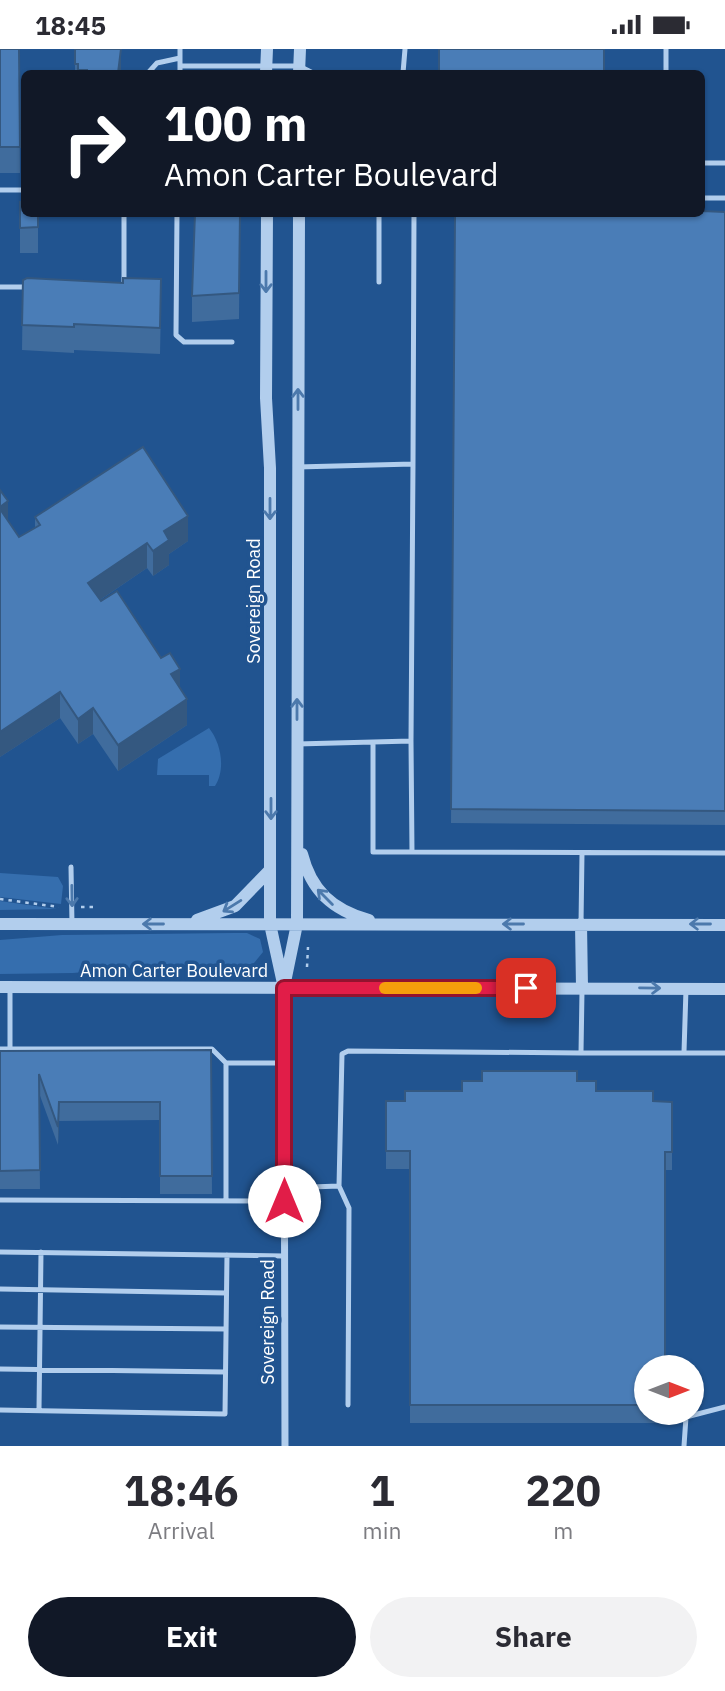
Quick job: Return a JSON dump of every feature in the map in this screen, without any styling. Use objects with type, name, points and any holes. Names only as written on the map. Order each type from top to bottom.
[{"type":"street","points":[[266,70],[267,49]]},
{"type":"street","points":[[299,70],[300,49]]},
{"type":"street","name":"Sovereign Road","points":[[267,217],[270,924],[284,988]]},
{"type":"street","name":"Sovereign Road","points":[[285,1446],[284,988],[297,924],[299,217]]},
{"type":"street","points":[[297,801],[304,863],[319,894],[334,906],[354,916],[386,924]]},
{"type":"street","points":[[183,924],[235,906],[270,870]]},
{"type":"street","points":[[0,924],[725,925]]},
{"type":"street","points":[[582,924],[582,988]]},
{"type":"street","name":"Amon Carter Boulevard","points":[[5,987],[725,989]]},
{"type":"lane","points":[[180,49],[181,70],[299,70]]},
{"type":"lane","points":[[403,70],[405,49]]},
{"type":"lane","points":[[666,49],[666,70]]},
{"type":"lane","points":[[151,70],[157,63],[180,58]]},
{"type":"lane","points":[[705,163],[725,163]]},
{"type":"lane","points":[[0,190],[21,190]]},
{"type":"lane","points":[[705,198],[725,198]]},
{"type":"lane","points":[[124,217],[124,288]]},
{"type":"lane","points":[[177,217],[175,288],[178,340],[232,342]]},
{"type":"lane","points":[[379,217],[379,282]]},
{"type":"lane","points":[[412,852],[414,217]]},
{"type":"lane","points":[[0,287],[41,287]]},
{"type":"lane","points":[[110,288],[136,288]]},
{"type":"lane","points":[[162,288],[175,288]]},
{"type":"lane","points":[[297,467],[413,464]]},
{"type":"lane","points":[[297,744],[411,741]]},
{"type":"lane","points":[[373,742],[373,852],[725,853]]},
{"type":"lane","points":[[582,853],[582,924]]},
{"type":"lane","points":[[71,867],[72,924]]},
{"type":"lane","points":[[5,987],[10,1049]]},
{"type":"lane","points":[[582,988],[582,1053]]},
{"type":"lane","points":[[684,1052],[686,989]]},
{"type":"lane","points":[[0,1049],[212,1049],[226,1063],[226,1201]]},
{"type":"lane","points":[[348,1405],[349,1208],[339,1186],[342,1054],[348,1051],[725,1053]]},
{"type":"lane","points":[[226,1063],[284,1063]]},
{"type":"lane","points":[[284,1188],[339,1186]]},
{"type":"lane","points":[[0,1200],[284,1201]]},
{"type":"lane","points":[[0,1252],[284,1256]]},
{"type":"lane","points":[[39,1411],[41,1252]]},
{"type":"lane","points":[[0,1410],[225,1414],[227,1255]]},
{"type":"lane","points":[[0,1289],[226,1293]]},
{"type":"lane","points":[[0,1327],[226,1329]]},
{"type":"lane","points":[[0,1369],[225,1372]]},
{"type":"lane","points":[[684,1446],[686,1417],[725,1407]]},
{"type":"path","points":[[0,899],[59,907]]},
{"type":"path","points":[[81,907],[93,907]]},
{"type":"path","points":[[307,968],[308,947]]},
{"type":"shaded area","points":[[209,728],[217,741],[221,756],[220,772],[215,786],[209,786],[209,775],[157,775],[158,759]]},
{"type":"shaded area","points":[[0,873],[58,877],[63,886],[61,904],[0,897]]},
{"type":"shaded area","points":[[0,901],[57,909],[0,910]]},
{"type":"shaded area","points":[[247,933],[260,939],[263,952],[254,963],[243,966],[164,965],[73,973],[0,974],[0,940],[62,935]]},
{"type":"building","points":[[0,49],[19,49],[20,147],[0,147]]},
{"type":"building","points":[[75,49],[121,49],[118,70],[78,70],[78,64],[75,64]]},
{"type":"building","points":[[439,49],[604,49],[604,70],[439,70]]},
{"type":"building","points":[[21,202],[21,217],[38,217],[38,227],[20,228]]},
{"type":"building","points":[[705,211],[725,212],[725,811],[451,809],[455,217],[705,217]]},
{"type":"building","points":[[195,217],[240,217],[239,293],[192,296]]},
{"type":"building","points":[[27,278],[123,283],[123,278],[161,279],[160,328],[74,324],[74,327],[22,325],[23,280]]},
{"type":"building","points":[[143,447],[188,516],[164,531],[169,540],[153,551],[147,543],[88,583],[101,601],[117,591],[161,658],[170,653],[180,669],[171,674],[187,699],[118,745],[93,708],[78,719],[60,692],[0,732],[0,509],[19,537],[40,525],[35,517]]},
{"type":"building","points":[[0,490],[8,501],[0,507]]},
{"type":"building","points":[[211,1050],[212,1176],[160,1176],[160,1102],[59,1102],[58,1127],[39,1074],[40,1170],[0,1171],[0,1051]]},
{"type":"building","points":[[482,1071],[577,1071],[577,1081],[596,1081],[596,1091],[653,1091],[653,1101],[672,1102],[672,1152],[665,1152],[665,1355],[634,1355],[634,1405],[410,1405],[410,1151],[386,1151],[386,1101],[405,1101],[405,1091],[462,1091],[462,1081],[482,1081]]},
{"type":"slow traffic","points":[[385,988],[476,988]]},
{"type":"route","points":[[284,1201],[284,988],[526,988]]}]
